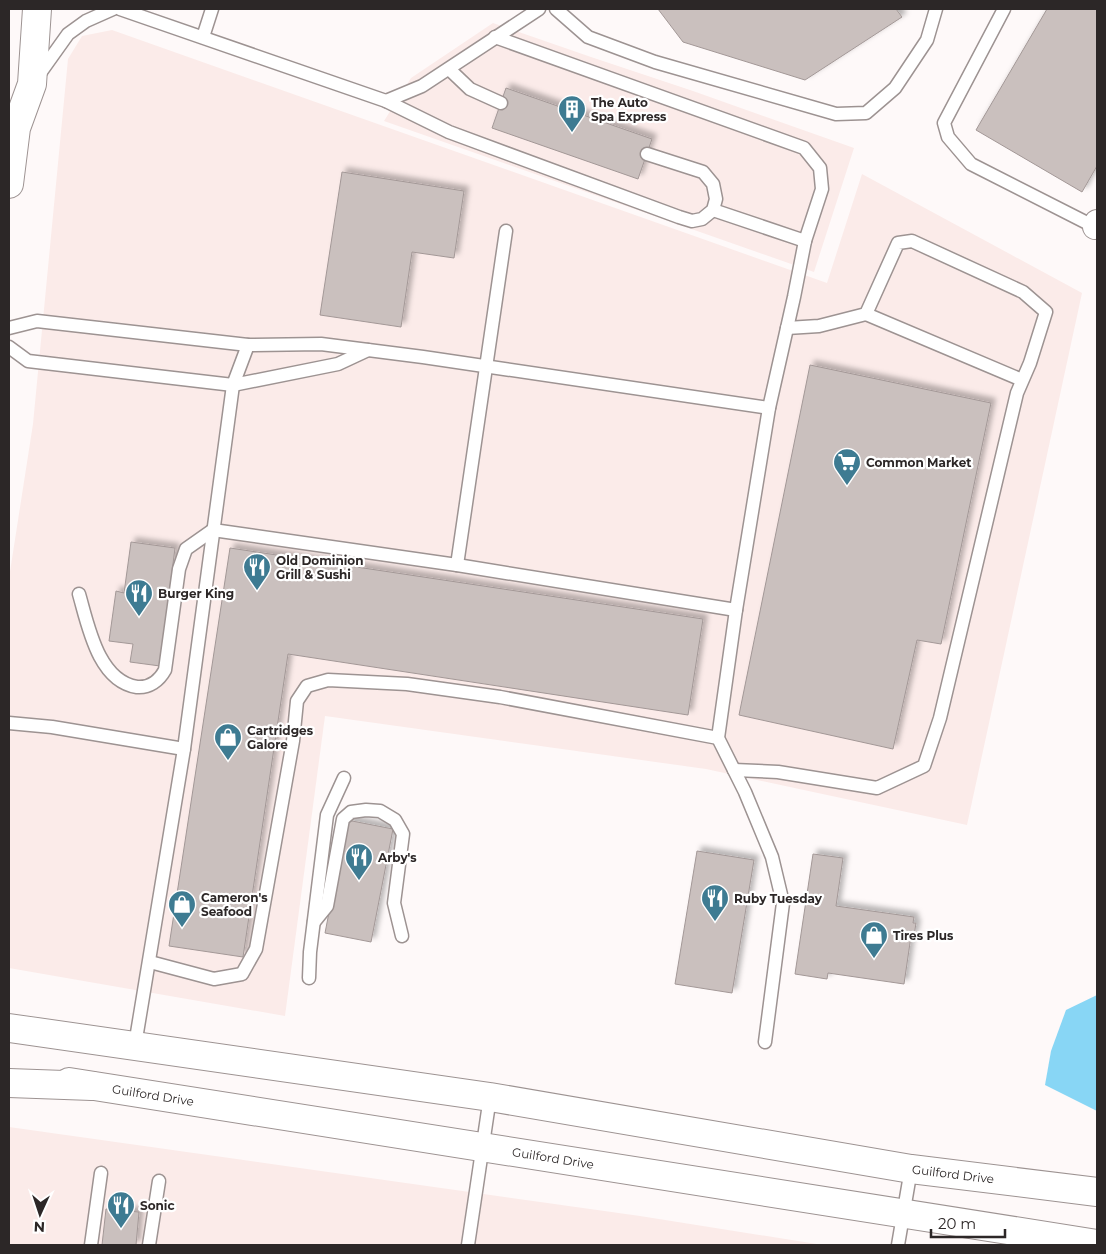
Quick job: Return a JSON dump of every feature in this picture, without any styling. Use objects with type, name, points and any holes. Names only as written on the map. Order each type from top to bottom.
[{"type":"main road","points":[[9,184],[12,120],[32,84],[37,9]]},
{"type":"main road","name":"Guilford Drive","points":[[9,1028],[490,1097],[911,1169],[1097,1192]]},
{"type":"main road","name":"Guilford Drive","points":[[9,1073],[1097,1244]]},
{"type":"main road","points":[[9,1083],[92,1086]]},
{"type":"lane","points":[[32,84],[68,34],[86,21],[113,9]]},
{"type":"lane","points":[[120,9],[386,101],[449,132],[678,217],[692,221],[702,219],[713,210],[716,200],[713,184],[703,172],[647,154]]},
{"type":"lane","points":[[203,37],[212,9]]},
{"type":"lane","points":[[386,101],[422,86],[539,9]]},
{"type":"lane","points":[[556,9],[588,37],[655,62],[836,114],[866,113],[895,88],[927,40],[936,9]]},
{"type":"lane","points":[[1004,9],[944,123],[948,137],[971,164],[1096,225]]},
{"type":"lane","points":[[495,37],[804,148],[820,168],[822,189],[805,241],[769,408],[736,610],[718,738],[772,857],[783,903],[765,1042]]},
{"type":"lane","points":[[450,69],[470,89],[501,103]]},
{"type":"lane","points":[[713,210],[805,241]]},
{"type":"lane","points":[[457,565],[506,231]]},
{"type":"lane","points":[[734,770],[778,772],[877,788],[924,766],[940,718],[1017,393],[1030,363],[1046,312],[1023,292],[912,241],[898,243],[866,314]]},
{"type":"lane","points":[[787,328],[819,326],[866,314],[1022,380]]},
{"type":"lane","points":[[9,328],[37,321],[248,345],[321,344],[486,366],[769,408]]},
{"type":"lane","points":[[135,1045],[184,749],[233,385],[248,345]]},
{"type":"lane","points":[[9,347],[28,361],[233,385],[338,364],[368,350]]},
{"type":"lane","points":[[79,594],[91,638],[104,664],[112,675],[122,682],[138,687],[147,686],[161,677],[165,670],[180,569],[186,549],[213,530],[457,565],[736,610]]},
{"type":"lane","points":[[150,962],[214,979],[242,974],[256,949],[293,741],[297,701],[306,686],[328,680],[407,684],[500,697],[718,738]]},
{"type":"lane","points":[[9,722],[52,726],[184,749]]},
{"type":"lane","points":[[309,978],[327,815],[344,778]]},
{"type":"lane","points":[[314,922],[327,906],[343,819],[351,812],[380,811],[394,820],[403,834],[394,903],[402,936]]},
{"type":"lane","points":[[468,1245],[490,1097]]},
{"type":"lane","points":[[898,1245],[911,1169]]},
{"type":"lane","points":[[90,1245],[101,1173]]},
{"type":"lane","points":[[149,1245],[158,1182]]},
{"type":"shaded area","points":[[493,23],[854,148],[814,272],[384,121],[411,78]]},
{"type":"shaded area","points":[[112,30],[827,283],[862,174],[1082,293],[967,825],[706,769],[325,716],[285,1016],[9,968],[9,578],[33,424],[68,59],[82,36]]},
{"type":"shaded area","points":[[9,1127],[640,1216],[823,1245],[9,1245]]},
{"type":"water","points":[[1097,995],[1097,1111],[1045,1085],[1051,1051],[1066,1010]]},
{"type":"building","points":[[658,9],[896,9],[902,17],[805,80],[683,42]]},
{"type":"building","points":[[1047,9],[1097,9],[1097,166],[1082,192],[976,130]]},
{"type":"building","name":"The Auto Spa Express","points":[[506,88],[652,139],[638,179],[492,128]]},
{"type":"building","points":[[342,172],[464,191],[454,258],[412,252],[401,327],[320,315]]},
{"type":"building","points":[[810,365],[991,403],[941,644],[917,640],[893,749],[739,715]]},
{"type":"building","name":"Burger King","points":[[131,542],[175,548],[160,666],[130,662],[133,644],[109,641],[116,591],[124,593]]},
{"type":"building","points":[[230,548],[703,619],[688,715],[288,654],[243,957],[169,946]]},
{"type":"building","name":"Arby's","points":[[347,820],[393,829],[371,942],[325,933]]},
{"type":"building","name":"Ruby Tuesday","points":[[697,851],[754,860],[732,993],[675,984]]},
{"type":"building","points":[[813,854],[843,858],[836,906],[914,917],[913,923],[916,923],[914,936],[911,936],[904,984],[828,973],[827,979],[795,974]]},
{"type":"building","name":"Sonic","points":[[106,1209],[139,1212],[136,1245],[102,1245]]},
{"type":"place","name":"The Auto Spa Express","points":[[572,133]]},
{"type":"place","name":"Common Market","points":[[847,486]]},
{"type":"place","name":"Old Dominion Grill & Sushi","points":[[257,591]]},
{"type":"place","name":"Burger King","points":[[139,617]]},
{"type":"place","name":"Cartridges Galore","points":[[228,761]]},
{"type":"place","name":"Arby's","points":[[359,881]]},
{"type":"place","name":"Ruby Tuesday","points":[[715,922]]},
{"type":"place","name":"Cameron's Seafood","points":[[182,928]]},
{"type":"place","name":"Tires Plus","points":[[874,959]]},
{"type":"place","name":"Sonic","points":[[121,1229]]}]
